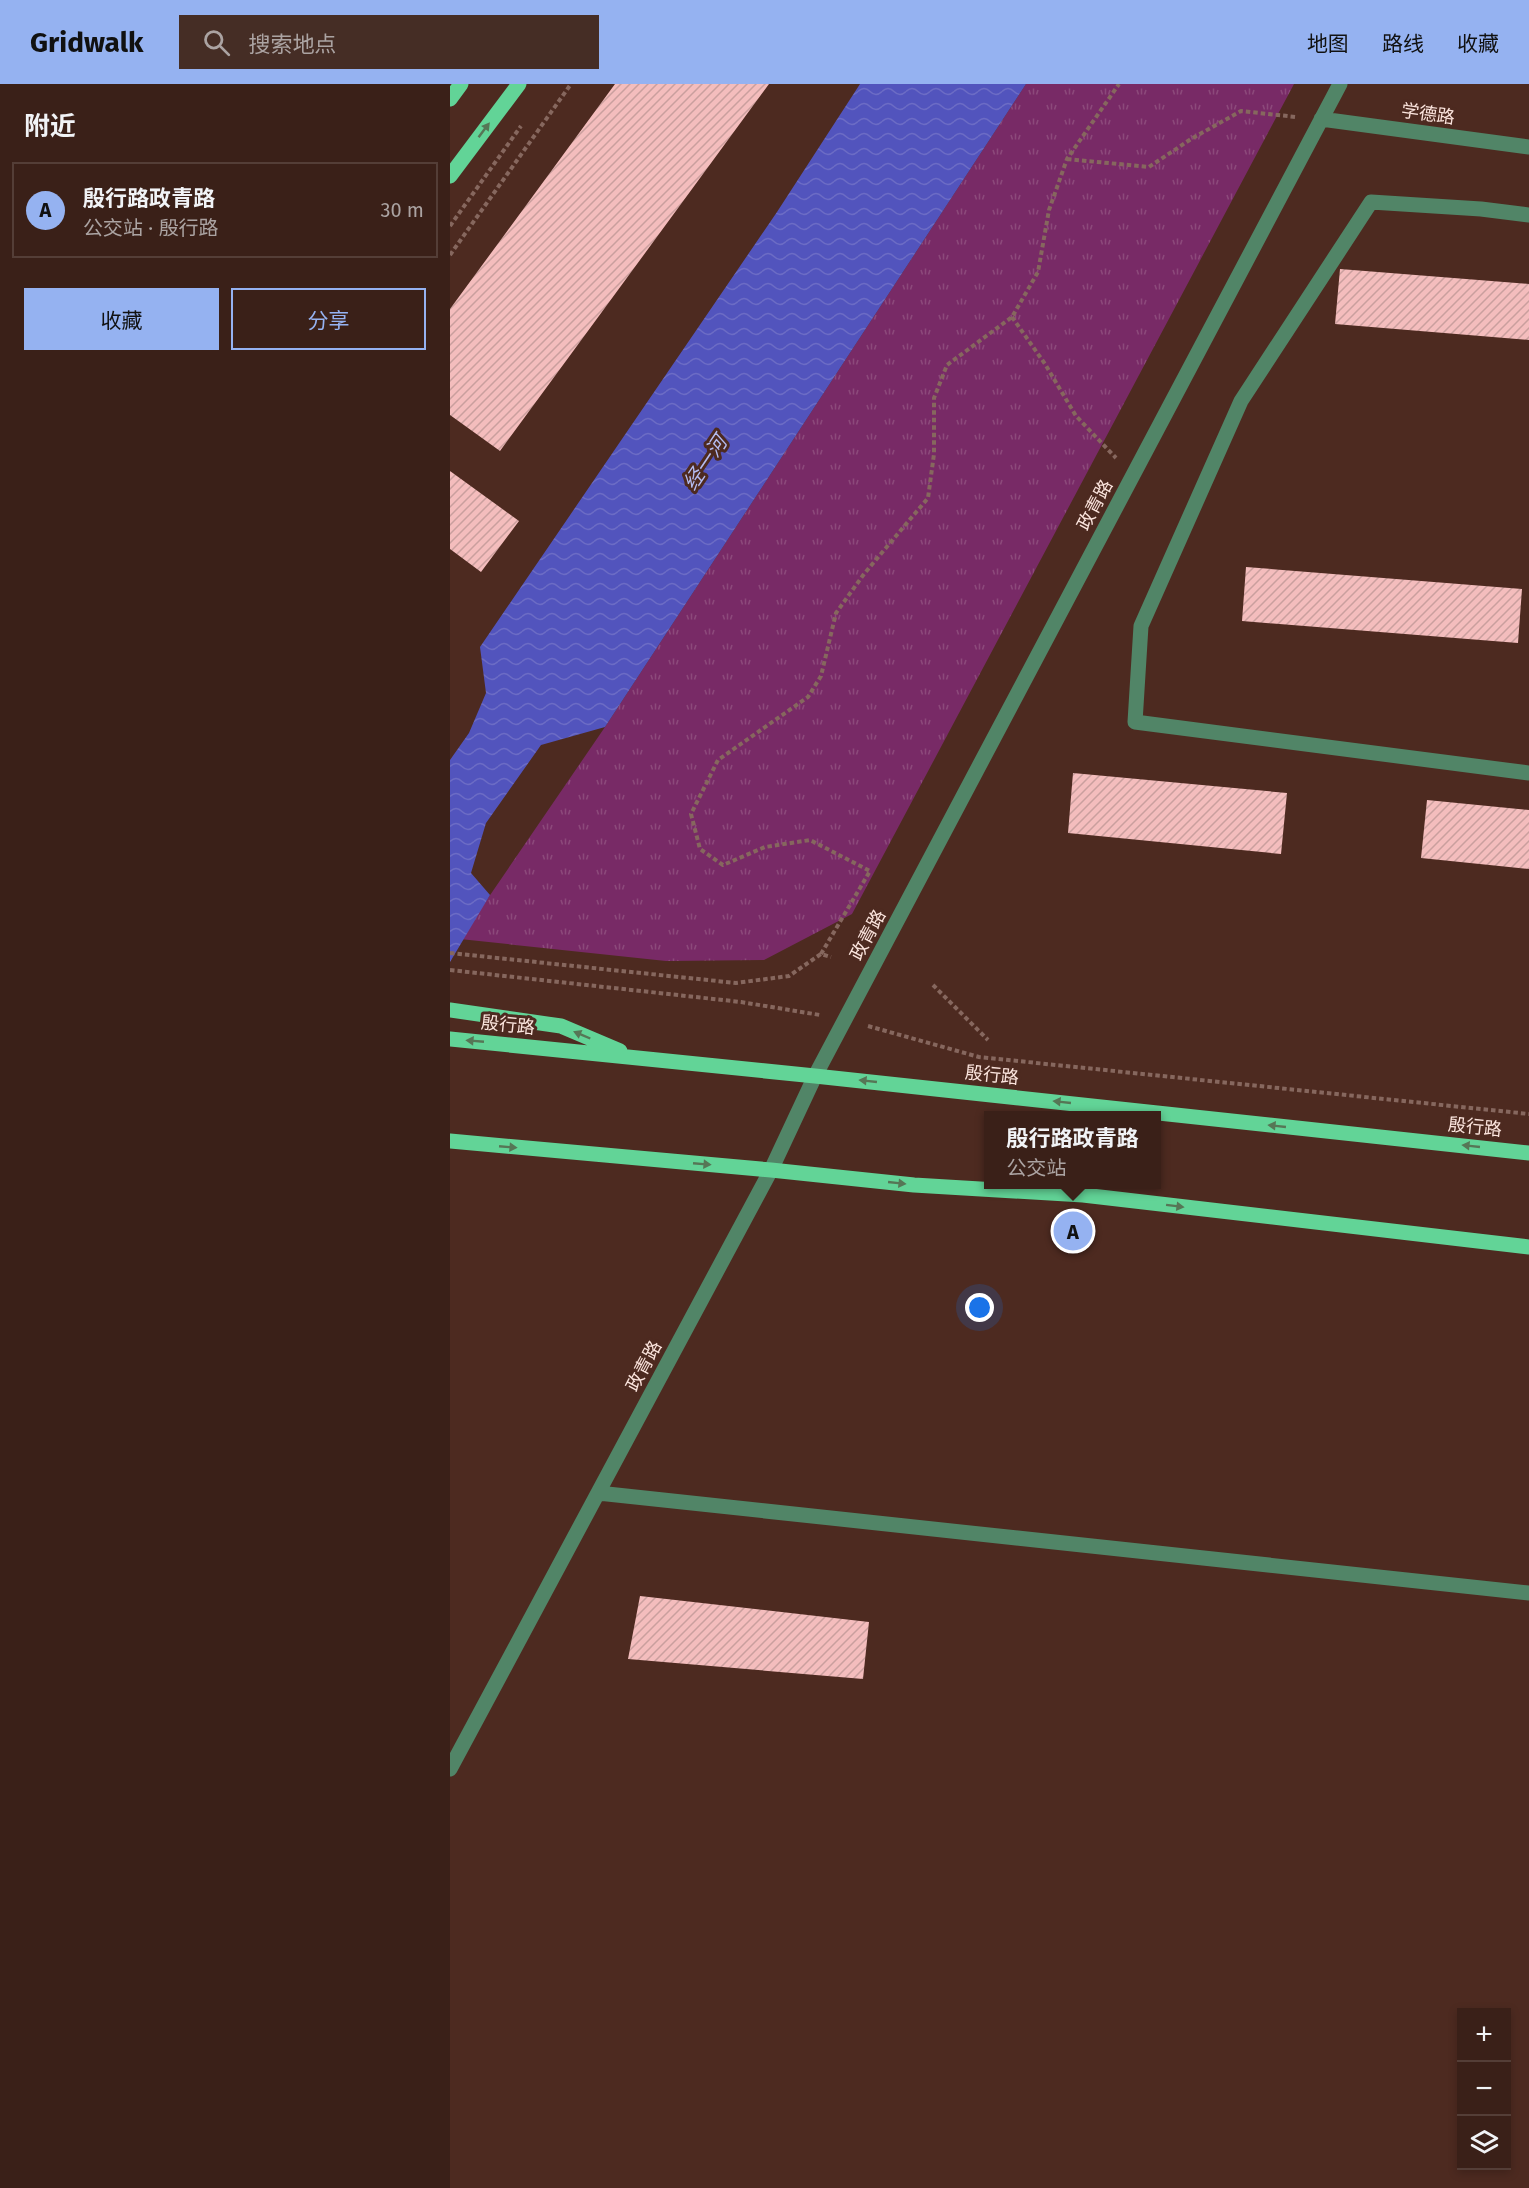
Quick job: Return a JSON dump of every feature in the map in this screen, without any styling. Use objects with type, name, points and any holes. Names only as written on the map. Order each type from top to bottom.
[{"type":"main road","points":[[450,99],[461,84]]},
{"type":"main road","points":[[450,176],[519,84]]},
{"type":"main road","points":[[450,1010],[561,1026],[636,1058]]},
{"type":"main road","name":"殷行路","points":[[450,1039],[1140,1111]]},
{"type":"main road","name":"殷行路","points":[[1161,1113],[1529,1153]]},
{"type":"main road","points":[[450,1141],[914,1185],[1083,1195],[1529,1247]]},
{"type":"street","name":"政青路","points":[[450,1769],[771,1170],[815,1076],[1340,84]]},
{"type":"street","name":"学德路","points":[[1321,119],[1529,147]]},
{"type":"street","points":[[1529,215],[1481,209],[1371,202],[1240,401],[1141,626],[1135,723],[1529,774]]},
{"type":"street","points":[[598,1493],[1529,1593]]},
{"type":"path","points":[[450,255],[571,84]]},
{"type":"path","points":[[450,952],[736,983],[789,976],[821,954],[870,871],[810,840],[765,847],[723,865],[700,849],[691,814],[718,760],[808,697],[821,676],[836,613],[864,574],[928,498],[934,454],[934,398],[947,366],[1012,317],[1038,272],[1049,210],[1067,159],[1119,84]]},
{"type":"path","points":[[1067,159],[1149,167],[1191,139],[1241,111],[1321,119]]},
{"type":"path","points":[[450,226],[521,126]]},
{"type":"path","points":[[1012,317],[1045,364],[1076,416],[1133,476]]},
{"type":"path","points":[[821,954],[831,957]]},
{"type":"path","points":[[450,970],[741,1002],[845,1020],[980,1057],[1529,1114]]},
{"type":"path","points":[[933,985],[988,1040]]},
{"type":"green space","points":[[1026,84],[1294,84],[852,914],[764,960],[666,961],[460,939],[605,727]]},
{"type":"water","name":"经一河","points":[[860,84],[1026,84],[605,727],[541,745],[486,823],[471,873],[490,895],[450,962],[450,760],[469,733],[486,693],[480,647],[777,212]]},
{"type":"building","points":[[615,84],[769,84],[500,451],[450,415],[450,309]]},
{"type":"building","points":[[1340,269],[1529,284],[1529,340],[1335,324]]},
{"type":"building","points":[[450,471],[519,521],[481,572],[450,549]]},
{"type":"building","points":[[1246,567],[1522,589],[1518,643],[1242,621]]},
{"type":"building","points":[[1073,773],[1287,793],[1281,854],[1068,833]]},
{"type":"building","points":[[1427,800],[1529,810],[1529,869],[1421,858]]},
{"type":"building","points":[[640,1596],[869,1622],[863,1679],[628,1659]]},
{"type":"place","name":"殷行路政青路","points":[[1073,1231]]}]
